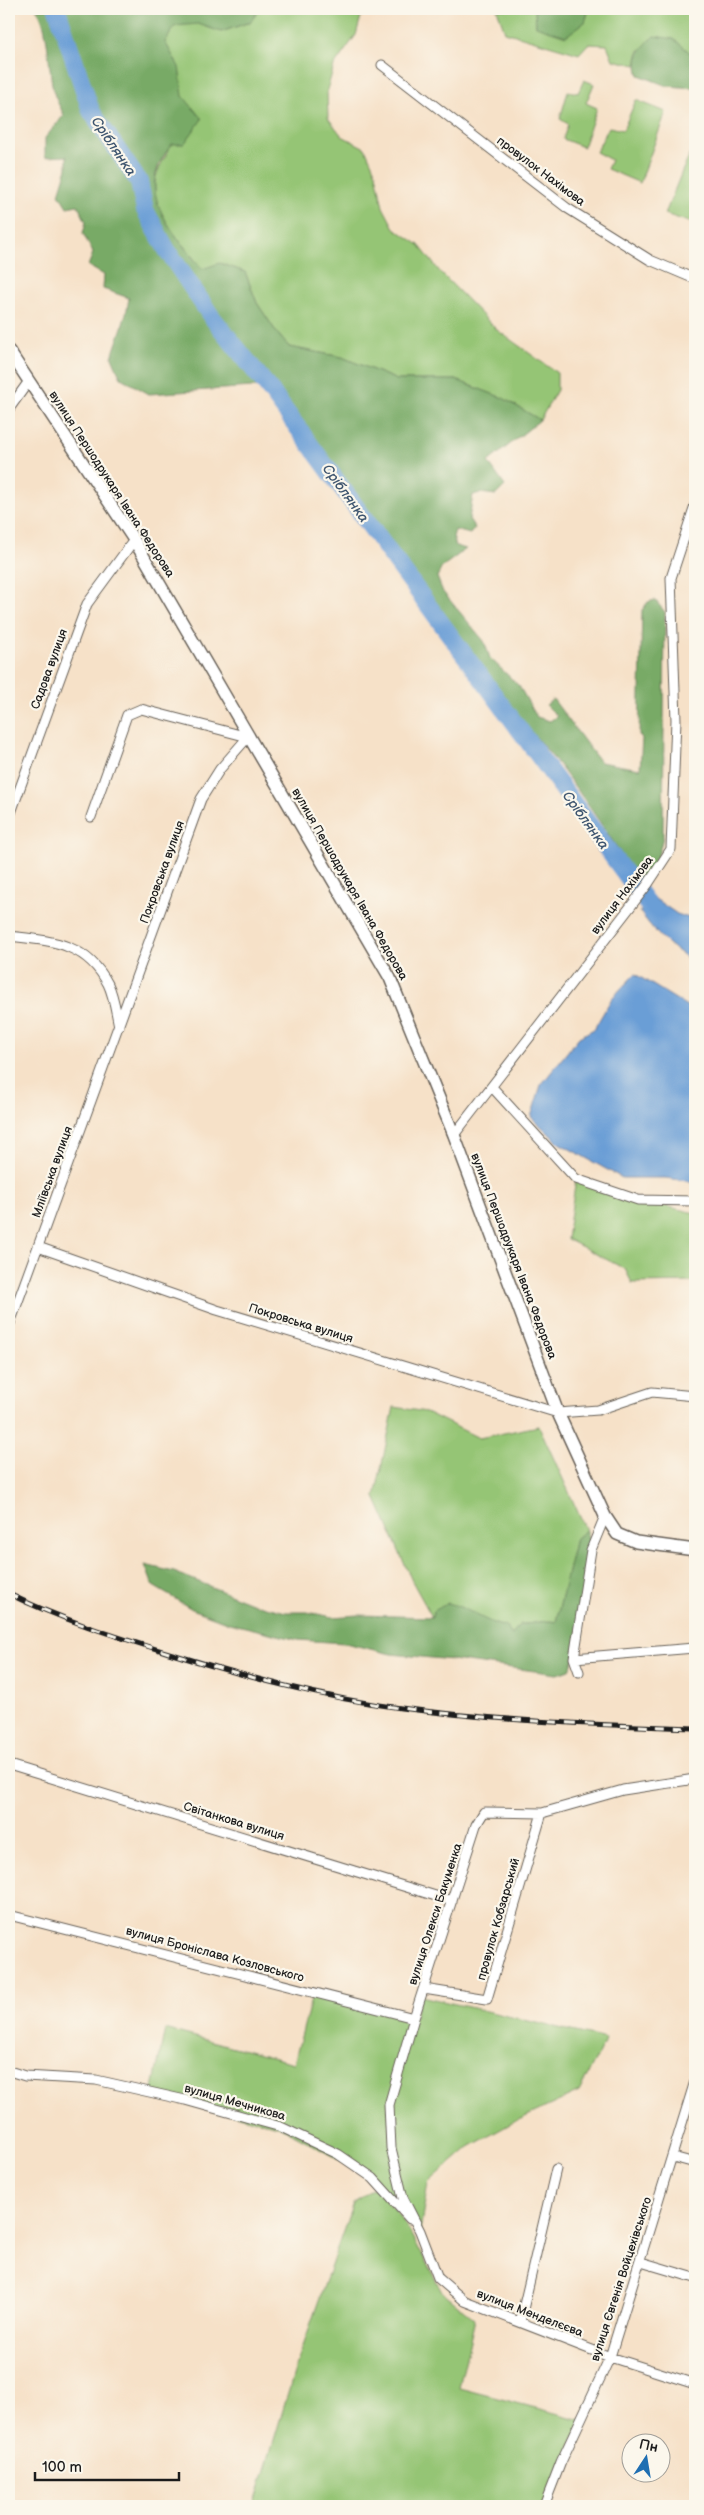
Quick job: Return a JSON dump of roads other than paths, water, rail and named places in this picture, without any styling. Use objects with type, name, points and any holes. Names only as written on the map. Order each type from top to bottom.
[{"type":"street","name":"провулок Нахімова","points":[[382,65],[567,208],[650,260],[695,279]]},
{"type":"street","name":"вулиця Першодрукаря Івана Федорова","points":[[9,351],[134,540],[390,978],[454,1135],[558,1413],[605,1516],[617,1534],[636,1542],[695,1550]]},
{"type":"street","points":[[9,409],[29,381]]},
{"type":"street","name":"вулиця Нахімова","points":[[454,1135],[648,884],[671,849],[676,720],[671,585],[676,560],[695,505]]},
{"type":"street","name":"Садова вулиця","points":[[9,818],[87,604],[102,580],[134,540]]},
{"type":"street","points":[[91,816],[127,715],[141,709],[248,737]]},
{"type":"street","name":"Покровська вулиця","points":[[119,1026],[202,799],[220,770],[248,737]]},
{"type":"street","points":[[9,936],[56,942],[80,952],[96,966],[109,985],[119,1026]]},
{"type":"street","name":"Мліївська вулиця","points":[[9,1326],[119,1026]]},
{"type":"street","points":[[492,1087],[576,1179],[638,1200],[695,1201]]},
{"type":"street","name":"Покровська вулиця","points":[[38,1247],[226,1313],[558,1413]]},
{"type":"street","points":[[558,1413],[598,1410],[652,1392],[695,1396]]},
{"type":"street","points":[[579,1672],[574,1658],[591,1550],[605,1516]]},
{"type":"street","points":[[574,1658],[694,1648]]},
{"type":"street","name":"Світанкова вулиця","points":[[9,1765],[452,1901]]},
{"type":"street","name":"вулиця Олекси Бакуменка","points":[[420,2231],[403,2198],[391,2148],[389,2105],[414,2018],[476,1825],[484,1812],[542,1813],[623,1790],[695,1778]]},
{"type":"street","name":"провулок Кобзарський","points":[[424,1989],[487,1999],[542,1813]]},
{"type":"street","name":"вулиця Броніслава Козловського","points":[[9,1915],[414,2018]]},
{"type":"street","name":"вулиця Мечникова","points":[[9,2071],[25,2076],[96,2080],[185,2100],[281,2127],[338,2154],[373,2178],[420,2231]]},
{"type":"street","name":"вулиця Євгенія Войцехівського","points":[[544,2506],[561,2462],[610,2357],[641,2262],[695,2081]]},
{"type":"street","points":[[672,2157],[695,2164]]},
{"type":"street","points":[[520,2322],[556,2168]]},
{"type":"street","name":"вулиця Менделєєва","points":[[420,2231],[438,2278],[465,2301],[610,2357],[695,2384]]},
{"type":"street","points":[[641,2262],[695,2278]]},
{"type":"water","points":[[651,896],[677,914],[689,918],[695,924],[695,968],[687,958],[659,935],[640,912]]},
{"type":"water","points":[[635,974],[695,1011],[695,1182],[665,1178],[622,1178],[559,1143],[531,1117],[541,1085],[579,1037],[594,1029],[612,998]]},
{"type":"waterway","name":"Сріблянка","points":[[57,9],[91,111],[139,182],[145,210],[167,250],[211,316],[267,386],[646,902],[657,916],[695,939]]},
{"type":"railway","points":[[9,1594],[68,1619],[197,1662],[255,1678],[371,1704],[511,1719],[695,1728]]}]
